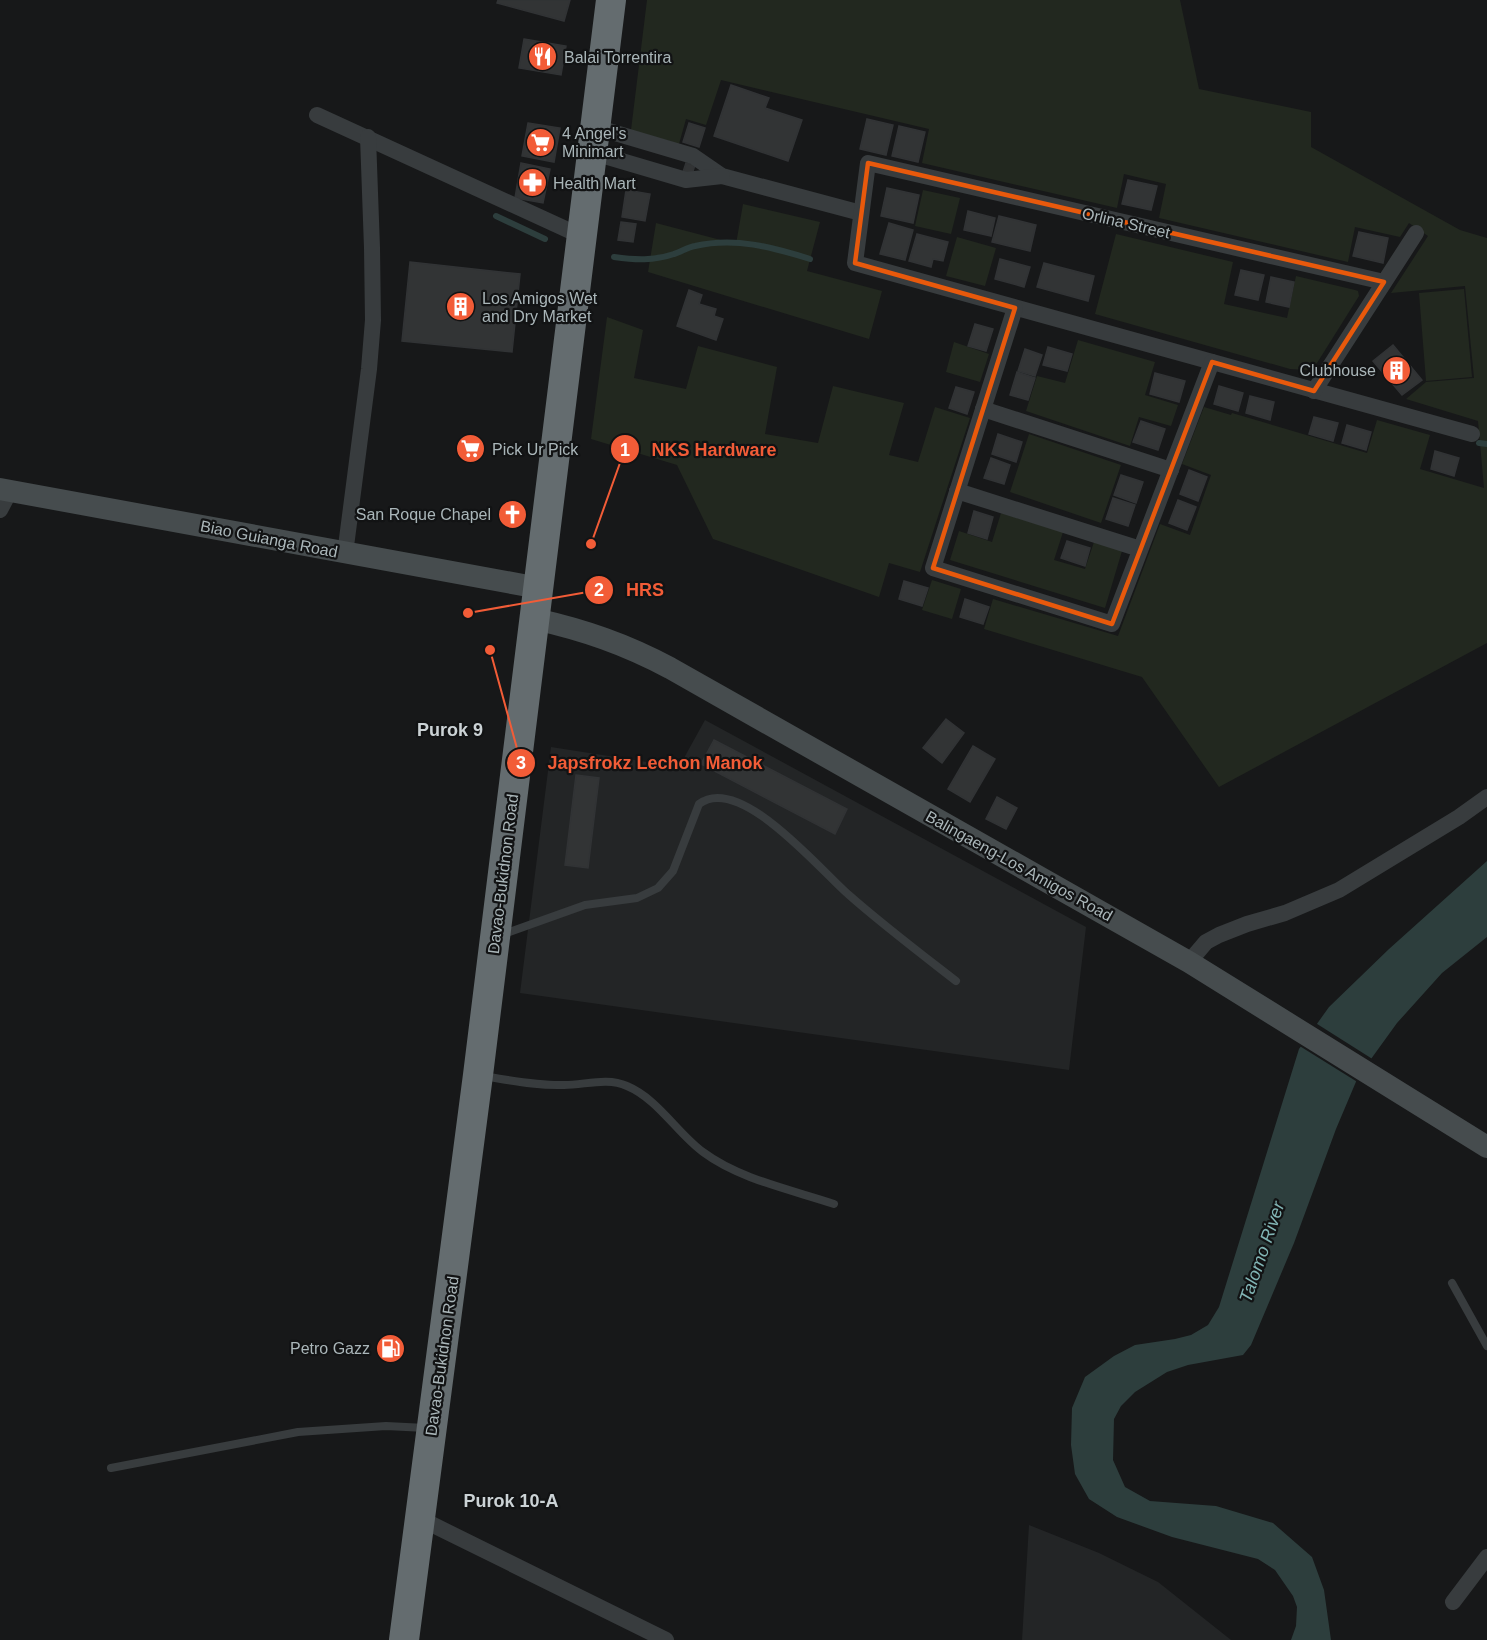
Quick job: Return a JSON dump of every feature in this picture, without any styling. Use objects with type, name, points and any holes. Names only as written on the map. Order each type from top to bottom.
[{"type":"highway","name":"Davao-Bukidnon Road","points":[[407,1637],[419,1518],[478,1075],[610,0]]},
{"type":"street","points":[[317,115],[581,236]]},
{"type":"street","points":[[345,554],[369,369],[373,320],[368,137]]},
{"type":"street","points":[[593,140],[686,180],[722,176]]},
{"type":"street","points":[[593,140],[693,156],[722,176],[861,213],[855,263],[1472,434]]},
{"type":"street","name":"Orlina Street","points":[[861,213],[868,163],[1384,282]]},
{"type":"street","points":[[1314,391],[1416,233]]},
{"type":"street","points":[[1015,308],[933,568],[1112,624],[1212,362]]},
{"type":"street","points":[[983,409],[1171,470]]},
{"type":"street","points":[[957,491],[1140,549]]},
{"type":"street","name":"Biao Guianga Road","points":[[3,496],[539,588]]},
{"type":"street","name":"Balingaeng-Los Amigos Road","points":[[535,619],[594,633],[660,662],[1189,962],[1487,1147]]},
{"type":"street","points":[[1189,962],[1206,942],[1219,935],[1285,913],[1339,890],[1459,817],[1487,797]]},
{"type":"street","points":[[419,1518],[666,1640]]},
{"type":"street","points":[[1453,1602],[1487,1557]]},
{"type":"lane","points":[[495,937],[585,905],[637,898],[658,888],[673,871],[699,804],[708,797],[734,801],[759,813],[791,839],[849,896],[956,981]]},
{"type":"lane","points":[[478,1075],[540,1084],[609,1082],[626,1085],[658,1109],[701,1151],[724,1166],[834,1204]]},
{"type":"lane","points":[[1452,1283],[1487,1346]]},
{"type":"lane","points":[[111,1468],[298,1432],[386,1426],[432,1429]]},
{"type":"highlighted area","points":[[868,163],[1384,282],[1314,391],[1212,362],[1112,624],[933,568],[1015,308],[855,263]]},
{"type":"shaded area","points":[[647,0],[1180,0],[1199,89],[1311,112],[1311,147],[1460,230],[1487,238],[1487,643],[1219,787],[1142,677],[984,629],[993,599],[1118,636],[1160,524],[1190,535],[1211,475],[1182,464],[1204,407],[1231,415],[1232,413],[1367,453],[1377,420],[1430,435],[1420,469],[1484,488],[1478,421],[1406,399],[1426,382],[1474,378],[1465,286],[1391,293],[1428,236],[1409,223],[1400,237],[1355,227],[1348,262],[1159,218],[1166,184],[1124,174],[1117,208],[922,163],[929,129],[721,80],[706,125],[686,119],[679,144],[631,130]]},
{"type":"shaded area","points":[[923,190],[960,198],[951,234],[915,226]]},
{"type":"shaded area","points":[[743,204],[820,222],[807,271],[882,291],[869,339],[648,272],[656,223],[736,244]]},
{"type":"shaded area","points":[[1116,234],[1233,262],[1224,304],[1287,318],[1296,276],[1355,290],[1358,291],[1359,296],[1317,363],[1307,370],[1290,369],[1095,314]]},
{"type":"shaded area","points":[[957,237],[996,248],[985,286],[946,276]]},
{"type":"shaded area","points":[[1464,289],[1472,377],[1426,381],[1419,293]]},
{"type":"shaded area","points":[[607,317],[643,330],[634,378],[686,389],[698,346],[777,367],[765,434],[818,443],[833,386],[904,403],[889,455],[918,462],[935,407],[970,418],[920,572],[889,563],[879,597],[713,539],[677,465],[591,439]]},
{"type":"shaded area","points":[[1078,340],[1155,362],[1145,395],[1178,405],[1171,426],[1139,417],[1130,446],[1026,411],[1037,376],[1065,383]]},
{"type":"shaded area","points":[[954,342],[989,354],[980,382],[946,372]]},
{"type":"shaded area","points":[[1029,434],[1121,465],[1101,523],[1010,492]]},
{"type":"shaded area","points":[[1001,513],[1063,532],[1054,560],[1085,569],[1094,542],[1122,551],[1105,608],[950,560],[959,531],[992,542]]},
{"type":"shaded area","points":[[932,580],[961,589],[952,619],[922,610]]},
{"type":"shaded area","points":[[705,720],[1086,927],[1069,1070],[520,993],[551,747],[679,767]]},
{"type":"shaded area","points":[[1029,1525],[1099,1553],[1158,1582],[1231,1640],[1022,1640]]},
{"type":"water","name":"Talomo River","points":[[1487,861],[1487,937],[1442,973],[1397,1023],[1358,1077],[1336,1129],[1294,1243],[1251,1345],[1243,1355],[1188,1365],[1167,1372],[1135,1392],[1121,1406],[1114,1419],[1113,1460],[1125,1487],[1150,1501],[1216,1506],[1273,1523],[1312,1557],[1324,1590],[1331,1640],[1291,1640],[1296,1626],[1297,1607],[1293,1596],[1275,1570],[1258,1559],[1172,1537],[1117,1517],[1089,1499],[1075,1474],[1071,1445],[1072,1408],[1085,1377],[1114,1356],[1135,1345],[1191,1335],[1208,1325],[1219,1307],[1299,1049],[1329,1007],[1389,949]]},
{"type":"pier","points":[[1314,1022],[1374,1060],[1359,1083],[1298,1045]]},
{"type":"building","points":[[498,0],[570,0],[564,21],[497,3]]},
{"type":"building","points":[[524,39],[566,46],[561,75],[519,68]]},
{"type":"building","points":[[731,85],[769,98],[765,108],[802,120],[788,161],[714,136]]},
{"type":"building","points":[[867,119],[893,125],[886,155],[860,149]]},
{"type":"building","points":[[528,123],[560,128],[554,162],[522,156]]},
{"type":"building","points":[[689,123],[705,128],[699,147],[683,142]]},
{"type":"building","points":[[899,126],[925,132],[918,162],[892,156]]},
{"type":"building","points":[[521,163],[550,169],[543,203],[515,198]]},
{"type":"building","points":[[686,163],[695,165],[692,174],[683,172]]},
{"type":"building","points":[[1128,180],[1157,186],[1151,210],[1122,204]]},
{"type":"building","points":[[887,188],[919,195],[913,223],[881,216]]},
{"type":"building","points":[[626,190],[650,194],[645,221],[622,217]]},
{"type":"building","points":[[968,211],[995,218],[991,236],[964,230]]},
{"type":"building","points":[[999,216],[1036,225],[1030,251],[992,242]]},
{"type":"building","points":[[621,222],[636,224],[633,242],[618,240]]},
{"type":"building","points":[[889,223],[913,230],[905,260],[880,254]]},
{"type":"building","points":[[1359,232],[1388,238],[1383,263],[1353,256]]},
{"type":"building","points":[[917,234],[948,242],[943,261],[933,259],[931,267],[909,261]]},
{"type":"building","points":[[1000,259],[1030,267],[1024,287],[995,279]]},
{"type":"building","name":"Los Amigos Wet and Dry Market","points":[[410,262],[520,274],[512,352],[402,341]]},
{"type":"building","points":[[1044,263],[1094,276],[1088,301],[1037,287]]},
{"type":"building","points":[[1241,270],[1264,275],[1258,300],[1235,295]]},
{"type":"building","points":[[1271,277],[1294,282],[1289,307],[1266,302]]},
{"type":"building","points":[[689,290],[702,295],[699,304],[716,309],[714,316],[723,319],[716,340],[677,326]]},
{"type":"building","points":[[975,324],[993,329],[986,351],[968,346]]},
{"type":"building","name":"Clubhouse","points":[[1393,345],[1422,380],[1402,395],[1373,361]]},
{"type":"building","points":[[1048,347],[1072,354],[1067,371],[1043,365]]},
{"type":"building","points":[[1025,349],[1042,355],[1035,376],[1018,371]]},
{"type":"building","points":[[1017,372],[1035,378],[1028,400],[1010,395]]},
{"type":"building","points":[[1155,373],[1185,381],[1179,402],[1150,394]]},
{"type":"building","points":[[1219,386],[1243,393],[1238,411],[1214,404]]},
{"type":"building","points":[[956,387],[974,392],[967,414],[949,408]]},
{"type":"building","points":[[1250,396],[1274,402],[1270,420],[1246,413]]},
{"type":"building","points":[[1314,417],[1338,423],[1333,441],[1309,434]]},
{"type":"building","points":[[1141,421],[1165,429],[1158,450],[1133,442]]},
{"type":"building","points":[[1347,425],[1371,432],[1366,450],[1342,443]]},
{"type":"building","points":[[998,434],[1022,442],[1016,462],[992,454]]},
{"type":"building","points":[[1435,451],[1459,458],[1454,476],[1431,469]]},
{"type":"building","points":[[991,458],[1010,465],[1004,484],[984,478]]},
{"type":"building","points":[[1189,470],[1207,477],[1198,501],[1180,494]]},
{"type":"building","points":[[1121,475],[1143,482],[1136,503],[1114,495]]},
{"type":"building","points":[[1113,498],[1135,505],[1128,526],[1106,519]]},
{"type":"building","points":[[1178,500],[1196,507],[1187,530],[1169,523]]},
{"type":"building","points":[[974,511],[993,517],[987,539],[968,533]]},
{"type":"building","points":[[1067,541],[1090,548],[1085,566],[1061,558]]},
{"type":"building","points":[[904,581],[928,588],[922,606],[899,599]]},
{"type":"building","points":[[965,599],[989,607],[983,624],[960,617]]},
{"type":"building","points":[[946,719],[964,733],[942,763],[923,748]]},
{"type":"building","points":[[714,740],[847,809],[835,834],[701,764]]},
{"type":"building","points":[[973,746],[995,759],[970,802],[948,789]]},
{"type":"building","points":[[576,775],[599,778],[588,868],[565,865]]},
{"type":"building","points":[[997,797],[1017,808],[1006,829],[986,819]]},
{"type":"waterway","points":[[496,216],[545,239]]},
{"type":"waterway","points":[[614,257],[652,259],[710,243],[739,243],[767,247],[810,259]]},
{"type":"waterway","points":[[1479,443],[1487,444]]},
{"type":"place","name":"Balai Torrentira","points":[[543,57]]},
{"type":"place","name":"4 Angel's Minimart","points":[[541,142]]},
{"type":"place","name":"Health Mart","points":[[532,183]]},
{"type":"place","name":"Los Amigos Wet and Dry Market","points":[[461,307]]},
{"type":"place","name":"Clubhouse","points":[[1397,370]]},
{"type":"place","name":"Pick Ur Pick","points":[[471,449]]},
{"type":"place","name":"San Roque Chapel","points":[[512,514]]},
{"type":"place","name":"NKS Hardware","points":[[591,544]]},
{"type":"place","name":"HRS","points":[[468,613]]},
{"type":"place","name":"Japsfrokz Lechon Manok","points":[[490,650]]},
{"type":"place","name":"Petro Gazz","points":[[391,1348]]},
{"type":"district","name":"Purok 9","points":[[450,730]]},
{"type":"district","name":"Purok 10-A","points":[[511,1501]]}]
